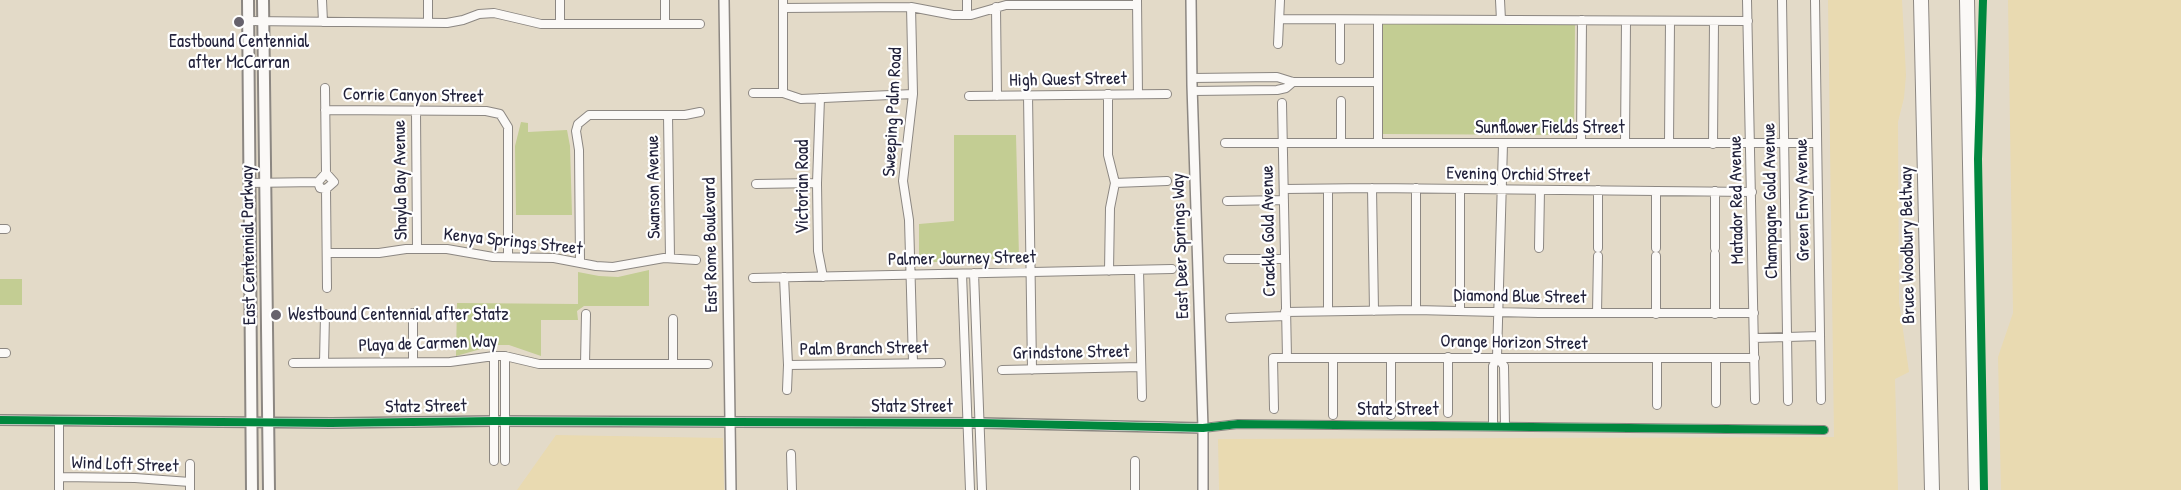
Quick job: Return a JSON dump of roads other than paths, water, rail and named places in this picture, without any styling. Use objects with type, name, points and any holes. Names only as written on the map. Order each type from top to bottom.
[{"type":"highway","points":[[1915,0],[1923,113]]},
{"type":"highway","name":"Bruce Woodbury Beltway","points":[[1921,0],[1932,490]]},
{"type":"highway","points":[[1967,0],[1976,490]]},
{"type":"highway","points":[[1968,76],[1974,0]]},
{"type":"main road","name":"East Centennial Parkway","points":[[248,0],[252,490]]},
{"type":"main road","name":"East Centennial Parkway","points":[[263,0],[269,490]]},
{"type":"street","points":[[322,0],[322,22]]},
{"type":"street","points":[[428,0],[428,22]]},
{"type":"street","points":[[560,0],[560,24]]},
{"type":"street","points":[[665,0],[665,24]]},
{"type":"street","name":"East Rome Boulevard","points":[[724,0],[731,490]]},
{"type":"street","points":[[967,0],[967,15]]},
{"type":"street","name":"East Deer Springs Way","points":[[1191,0],[1203,490]]},
{"type":"street","points":[[1278,44],[1281,20],[1280,0]]},
{"type":"street","points":[[1500,0],[1501,20]]},
{"type":"street","name":"Matador Red Avenue","points":[[1747,0],[1755,400]]},
{"type":"street","name":"Champagne Gold Avenue","points":[[1782,0],[1788,401]]},
{"type":"street","name":"Green Envy Avenue","points":[[1815,0],[1821,400]]},
{"type":"street","points":[[783,93],[783,4],[911,7],[967,15],[1006,5],[1137,3],[1138,94]]},
{"type":"street","name":"Sweeping Palm Road","points":[[911,7],[913,94],[903,181],[909,220],[913,362]]},
{"type":"street","points":[[996,7],[997,96]]},
{"type":"street","points":[[248,21],[457,22],[479,14],[494,13],[542,24],[700,24]]},
{"type":"street","points":[[1281,20],[1748,21]]},
{"type":"street","points":[[1340,20],[1340,60]]},
{"type":"street","points":[[1378,20],[1378,143]]},
{"type":"street","points":[[1581,143],[1582,20]]},
{"type":"street","points":[[1625,143],[1626,21]]},
{"type":"street","points":[[1669,144],[1670,21]]},
{"type":"street","points":[[1713,144],[1714,21]]},
{"type":"street","points":[[1192,78],[1277,77],[1293,82],[1378,82]]},
{"type":"street","points":[[1192,91],[1282,89],[1293,82]]},
{"type":"street","points":[[325,88],[326,173],[334,182],[326,189],[327,288]]},
{"type":"street","points":[[753,93],[783,93],[794,98],[913,94]]},
{"type":"street","points":[[1108,94],[1108,155],[1115,183],[1110,208],[1109,271]]},
{"type":"street","name":"High Quest Street","points":[[969,96],[1167,94]]},
{"type":"street","points":[[1028,95],[1032,370]]},
{"type":"street","name":"Victorian Road","points":[[820,98],[817,183],[818,251],[823,277]]},
{"type":"street","points":[[1341,101],[1341,143]]},
{"type":"street","name":"Crackle Gold Avenue","points":[[1282,104],[1287,358]]},
{"type":"street","name":"Corrie Canyon Street","points":[[325,110],[486,111],[500,114],[508,127],[508,257]]},
{"type":"street","name":"Shayla Bay Avenue","points":[[416,111],[417,249]]},
{"type":"street","points":[[580,262],[579,150],[576,131],[582,120],[589,115],[668,115],[700,112]]},
{"type":"street","name":"Swanson Avenue","points":[[668,115],[670,258]]},
{"type":"street","name":"Sunflower Fields Street","points":[[1225,143],[1817,144]]},
{"type":"street","points":[[1493,426],[1493,366],[1497,357],[1503,144]]},
{"type":"street","points":[[249,183],[318,182],[326,173]]},
{"type":"street","points":[[318,182],[320,188],[326,189]]},
{"type":"street","points":[[1115,183],[1167,182]]},
{"type":"street","points":[[756,184],[817,183]]},
{"type":"street","points":[[1372,188],[1374,311]]},
{"type":"street","points":[[1416,188],[1416,310]]},
{"type":"street","name":"Evening Orchid Street","points":[[1284,189],[1416,188],[1752,192]]},
{"type":"street","points":[[1328,189],[1328,311]]},
{"type":"street","points":[[1460,189],[1460,311]]},
{"type":"street","points":[[1539,248],[1540,190]]},
{"type":"street","points":[[1598,190],[1598,313]]},
{"type":"street","points":[[1656,191],[1656,314]]},
{"type":"street","points":[[1714,314],[1715,191]]},
{"type":"street","points":[[1227,201],[1284,200]]},
{"type":"street","name":"Kenya Springs Street","points":[[327,253],[447,249],[493,257],[554,258],[613,267],[670,258],[696,260]]},
{"type":"street","points":[[1228,259],[1285,259]]},
{"type":"street","name":"Palmer Journey Street","points":[[753,278],[1172,269]]},
{"type":"street","points":[[1139,270],[1142,397]]},
{"type":"street","points":[[974,273],[982,490]]},
{"type":"street","points":[[962,274],[970,490]]},
{"type":"street","points":[[784,278],[787,390]]},
{"type":"street","name":"Diamond Blue Street","points":[[1230,318],[1328,311],[1416,310],[1656,314],[1754,313]]},
{"type":"street","points":[[413,313],[413,362]]},
{"type":"street","points":[[324,363],[325,314]]},
{"type":"street","points":[[585,364],[586,314]]},
{"type":"street","points":[[673,319],[673,364]]},
{"type":"street","points":[[1754,338],[1820,336]]},
{"type":"street","points":[[494,356],[494,461]]},
{"type":"street","points":[[505,356],[505,461]]},
{"type":"street","name":"Playa de Carmen Way","points":[[292,363],[459,362],[505,356],[539,364],[708,364]]},
{"type":"street","points":[[1390,357],[1391,415]]},
{"type":"street","points":[[1448,357],[1448,413]]},
{"type":"street","points":[[1497,357],[1504,366],[1505,426]]},
{"type":"street","name":"Orange Horizon Street","points":[[1274,409],[1273,358],[1755,358]]},
{"type":"street","points":[[1333,358],[1333,414]]},
{"type":"street","points":[[1657,359],[1657,405]]},
{"type":"street","points":[[1716,359],[1716,403]]},
{"type":"street","name":"Palm Branch Street","points":[[788,365],[941,363]]},
{"type":"street","name":"Grindstone Street","points":[[1002,370],[1141,367]]},
{"type":"street","name":"Statz Street","points":[[0,420],[268,423],[505,421],[981,423],[1203,428],[1238,424],[1824,429]]},
{"type":"street","points":[[59,421],[59,490]]},
{"type":"street","points":[[791,454],[792,490]]},
{"type":"street","points":[[1135,461],[1135,490]]},
{"type":"street","points":[[190,464],[190,486]]},
{"type":"street","name":"Wind Loft Street","points":[[59,477],[135,478],[190,486]]},
{"type":"place","name":"Eastbound Centennial after McCarran","points":[[239,22]]},
{"type":"place","name":"Westbound Centennial after Statz","points":[[276,315]]}]
